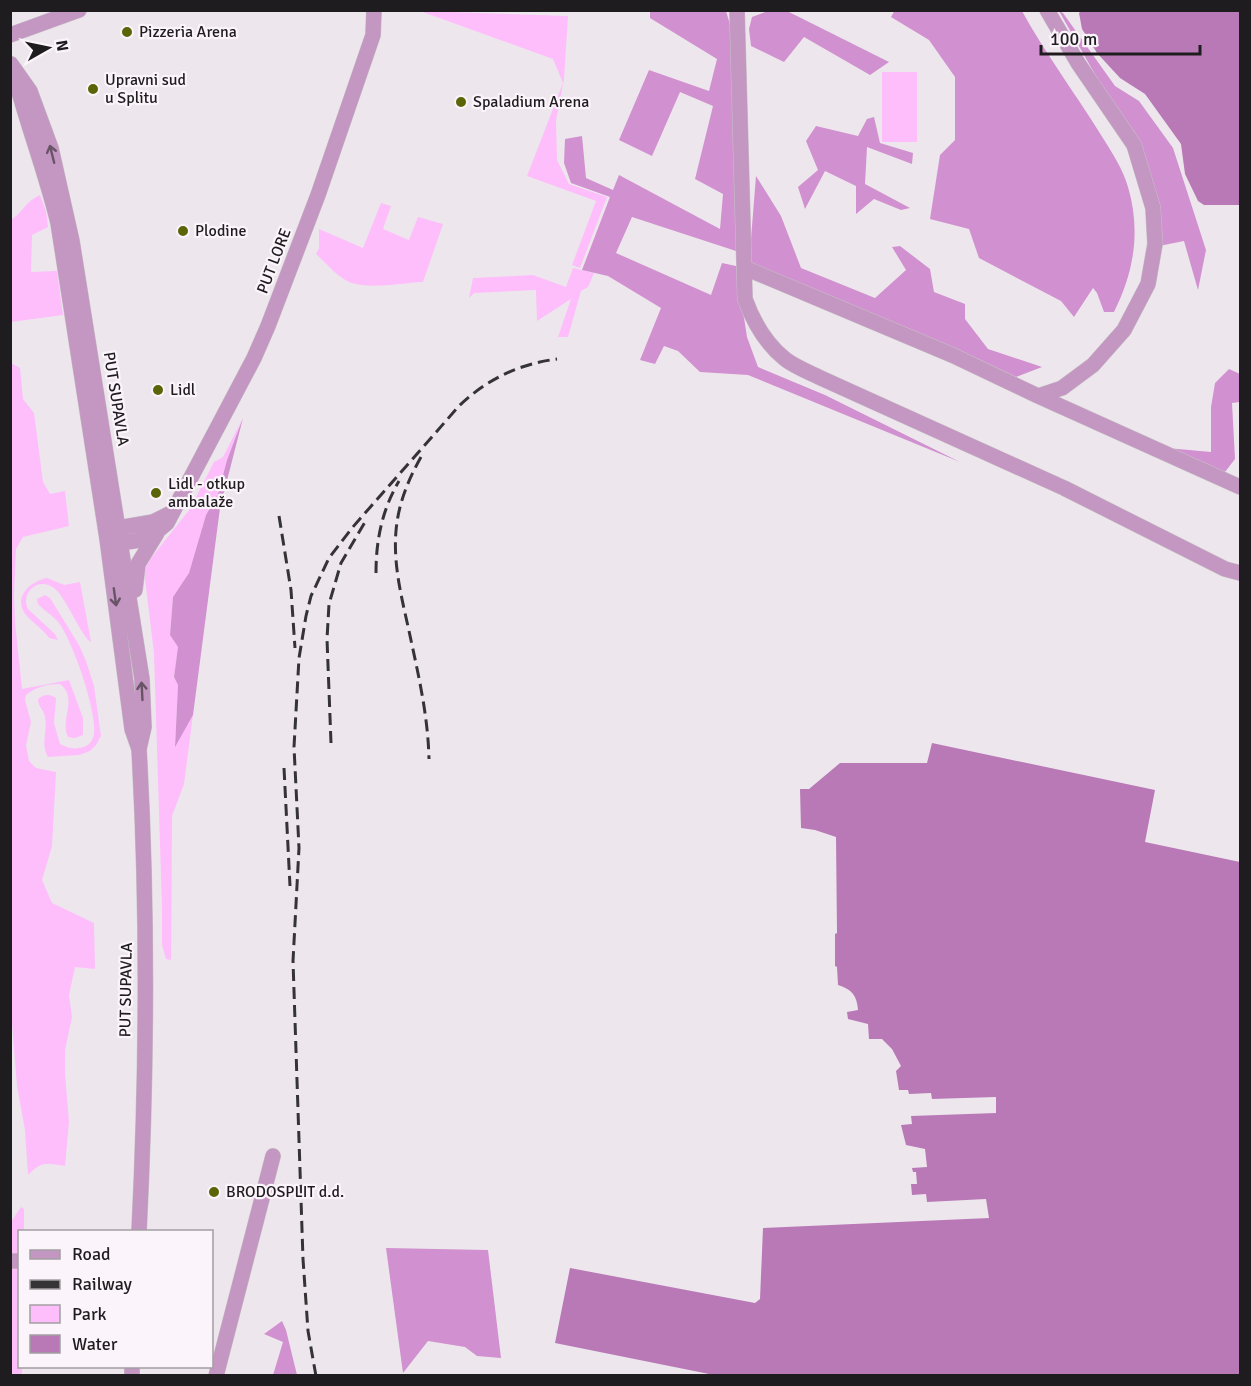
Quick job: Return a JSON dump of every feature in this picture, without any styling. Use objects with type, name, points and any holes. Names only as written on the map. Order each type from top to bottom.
[{"type":"street","points":[[10,35],[79,10]]},
{"type":"street","name":"PUT LORE","points":[[132,617],[136,569],[144,552],[174,512],[254,358],[268,326],[318,195],[373,35],[374,10]]},
{"type":"street","points":[[737,10],[745,299],[752,319],[770,343],[785,359],[823,379],[1064,488],[1225,569],[1240,573]]},
{"type":"street","points":[[1038,396],[1062,388],[1093,364],[1124,330],[1148,284],[1155,244],[1153,208],[1134,145],[1078,63],[1047,10]]},
{"type":"street","name":"PUT SUPAVLA","points":[[11,63],[28,124],[48,182],[58,224],[142,679],[144,727],[140,749],[145,902],[139,1230]]},
{"type":"street","points":[[745,268],[952,356],[1240,487]]},
{"type":"street","points":[[115,536],[174,512]]},
{"type":"street","points":[[115,536],[141,540],[159,531]]},
{"type":"street","name":"PUT SUPAVLA","points":[[115,536],[132,729],[140,749]]},
{"type":"street","points":[[216,1376],[273,1156]]},
{"type":"green space","points":[[420,11],[568,16],[564,79],[556,121],[557,160],[569,184],[607,197],[580,268],[572,265],[596,201],[527,176],[563,83],[553,59]]},
{"type":"green space","points":[[882,72],[917,72],[917,142],[882,142]]},
{"type":"green space","points":[[40,195],[46,211],[48,227],[32,235],[31,272],[57,271],[63,315],[11,322],[11,220]]},
{"type":"green space","points":[[381,203],[391,206],[383,229],[409,240],[418,217],[443,224],[423,282],[378,286],[352,283],[316,254],[319,248],[319,229],[363,248]]},
{"type":"green space","points":[[573,268],[594,273],[588,287],[581,291],[568,337],[558,337],[571,299],[537,321],[536,290],[474,293],[469,298],[473,278],[533,275],[566,287]]},
{"type":"green space","points":[[11,363],[20,368],[23,399],[34,413],[43,482],[50,494],[65,491],[69,526],[23,537],[16,549],[15,622],[22,689],[69,680],[83,718],[83,735],[75,738],[68,737],[66,723],[68,696],[60,684],[42,686],[26,695],[25,700],[31,722],[26,745],[29,761],[36,768],[56,772],[52,846],[42,880],[52,903],[94,923],[95,969],[75,967],[69,995],[72,1017],[65,1050],[69,1122],[65,1166],[45,1164],[37,1167],[28,1175],[25,1130],[17,1086],[10,998]]},
{"type":"green space","points":[[243,418],[227,460],[218,494],[206,515],[189,573],[173,597],[170,635],[178,647],[174,677],[178,685],[175,746],[193,715],[184,784],[172,816],[171,960],[166,959],[162,945],[154,653],[144,571],[151,558],[190,509],[214,462],[223,457]]},
{"type":"green space","points":[[47,578],[64,585],[80,582],[91,642],[59,593],[48,585],[42,584],[32,588],[26,597],[26,603],[28,609],[55,634],[58,640],[49,638],[26,615],[22,608],[22,596],[30,586]]},
{"type":"green space","points":[[45,595],[50,598],[79,645],[94,686],[101,736],[90,751],[79,755],[48,757],[44,743],[45,717],[38,699],[45,695],[56,698],[54,723],[60,744],[80,748],[90,742],[94,734],[88,694],[71,645],[59,623],[38,604],[37,599]]},
{"type":"green space","points":[[21,1207],[24,1209],[24,1230],[18,1230],[18,1256],[11,1255],[11,1222]]},
{"type":"green space","points":[[10,1266],[18,1266],[18,1368],[22,1368],[22,1375],[11,1375]]},
{"type":"shaded area","points":[[895,10],[1022,11],[1113,154],[1128,187],[1135,235],[1131,266],[1114,312],[1104,312],[1093,288],[1074,317],[1061,301],[979,258],[969,229],[930,219],[940,155],[955,140],[955,77],[929,40],[891,17]]},
{"type":"shaded area","points":[[650,11],[726,11],[731,28],[740,230],[736,251],[632,217],[616,253],[711,295],[722,263],[736,266],[747,337],[758,367],[825,395],[960,462],[748,375],[700,372],[678,351],[664,346],[655,364],[640,360],[661,308],[608,276],[582,270],[610,197],[571,183],[564,163],[565,139],[582,136],[586,178],[613,190],[619,175],[720,229],[723,194],[695,179],[713,106],[680,92],[652,156],[619,140],[649,70],[709,91],[717,59],[650,18]]},
{"type":"shaded area","points":[[768,11],[787,11],[889,62],[870,75],[804,37],[784,62],[751,46],[749,29],[752,17]]},
{"type":"shaded area","points":[[1059,11],[1063,13],[1115,86],[1139,101],[1173,148],[1206,250],[1198,290],[1184,241],[1159,246],[1158,202],[1101,85]]},
{"type":"shaded area","points":[[874,117],[880,143],[913,153],[912,164],[867,147],[865,184],[910,208],[901,210],[874,199],[856,214],[856,186],[825,171],[805,209],[798,187],[818,170],[806,141],[816,126],[858,136],[867,119]]},
{"type":"shaded area","points":[[756,176],[781,216],[801,268],[875,298],[906,270],[892,247],[900,246],[930,269],[934,292],[965,304],[965,319],[988,349],[1042,367],[1016,377],[813,289],[749,264]]},
{"type":"shaded area","points":[[1229,369],[1240,374],[1240,402],[1232,403],[1235,459],[1225,472],[1167,448],[1211,452],[1211,407],[1215,383]]},
{"type":"shaded area","points":[[243,418],[220,508],[193,715],[175,747],[178,685],[174,677],[178,647],[170,635],[173,597],[189,573],[206,515],[218,494],[227,460]]},
{"type":"shaded area","points":[[386,1248],[488,1250],[501,1358],[477,1356],[465,1347],[428,1341],[403,1373]]},
{"type":"shaded area","points":[[282,1321],[297,1375],[273,1375],[283,1342],[264,1334]]},
{"type":"water","points":[[1081,11],[1240,11],[1240,205],[1204,205],[1198,201],[1185,174],[1181,144],[1145,94],[1120,78],[1097,53],[1082,29],[1079,13]]},
{"type":"water","points":[[932,743],[1155,790],[1145,842],[1240,862],[1240,1375],[719,1376],[555,1343],[570,1268],[755,1303],[760,1299],[763,1228],[989,1218],[986,1199],[927,1202],[926,1194],[912,1195],[911,1184],[917,1184],[916,1172],[913,1172],[912,1168],[927,1167],[925,1149],[906,1145],[901,1125],[912,1124],[911,1116],[996,1113],[996,1097],[932,1099],[931,1093],[909,1094],[908,1090],[899,1090],[896,1071],[901,1066],[892,1049],[882,1039],[869,1039],[868,1024],[848,1019],[847,1012],[858,1010],[856,1001],[850,991],[838,985],[837,967],[835,966],[836,837],[801,828],[800,789],[809,789],[840,763],[927,763]]},
{"type":"railway","points":[[316,1376],[308,1331],[303,1259],[293,961],[299,848],[294,747],[299,658],[306,616],[311,596],[329,558],[352,528],[459,406],[481,388],[504,374],[543,361],[557,359]]},
{"type":"railway","points":[[421,457],[401,502],[395,544],[399,582],[425,710],[429,759]]},
{"type":"railway","points":[[376,573],[381,526],[388,503],[399,481]]},
{"type":"railway","points":[[279,516],[291,590],[295,648]]},
{"type":"railway","points":[[331,743],[327,639],[329,604],[341,563],[365,522]]},
{"type":"railway","points":[[284,768],[290,886]]},
{"type":"place","name":"Pizzeria Arena","points":[[127,32]]},
{"type":"place","name":"Upravni sud u Splitu","points":[[93,89]]},
{"type":"place","name":"Spaladium Arena","points":[[461,102]]},
{"type":"place","name":"Plodine","points":[[183,231]]},
{"type":"place","name":"Lidl","points":[[158,390]]},
{"type":"place","name":"Lidl - otkup ambalaže","points":[[156,493]]},
{"type":"place","name":"BRODOSPLIT d.d.","points":[[214,1192]]}]
